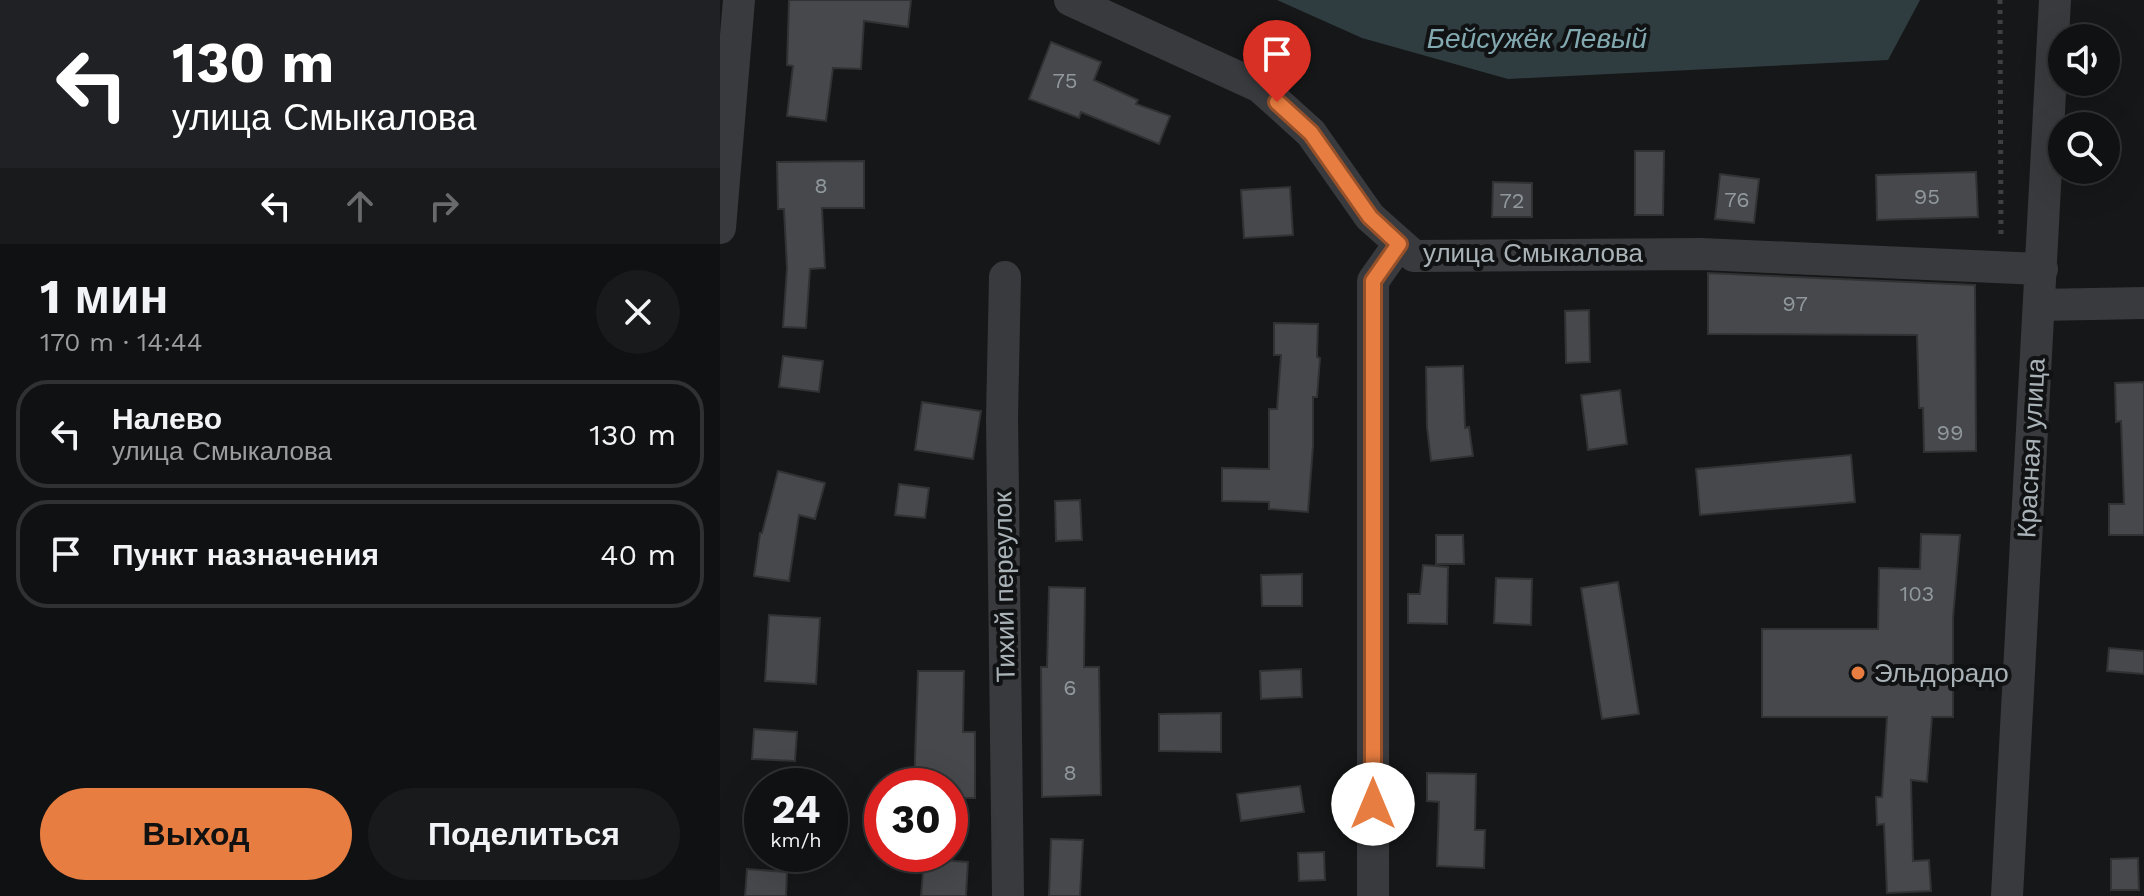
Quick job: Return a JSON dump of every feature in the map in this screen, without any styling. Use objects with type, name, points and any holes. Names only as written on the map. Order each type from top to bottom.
[{"type":"street","points":[[720,228],[739,0]]},
{"type":"street","name":"улица Смыкалова","points":[[1070,0],[1260,87],[1311,133],[1370,217],[1414,256],[1701,254],[2042,269]]},
{"type":"street","name":"Красная улица","points":[[2007,896],[2055,0]]},
{"type":"street","points":[[1373,896],[1373,281],[1399,244]]},
{"type":"street","name":"Тихий переулок","points":[[1005,277],[1002,417],[1008,896]]},
{"type":"street","points":[[2039,305],[2144,303]]},
{"type":"path","points":[[2000,0],[2002,267]]},
{"type":"water","name":"Бейсужёк Левый","points":[[1277,0],[1920,0],[1888,60],[1508,79],[1362,38]]},
{"type":"building","points":[[789,0],[911,0],[908,27],[864,21],[861,69],[833,68],[826,121],[787,116],[793,66],[787,65]]},
{"type":"building","points":[[1051,42],[1101,62],[1094,80],[1138,100],[1136,104],[1170,116],[1159,144],[1081,112],[1079,118],[1029,99]]},
{"type":"building","points":[[1635,151],[1664,151],[1663,215],[1635,215]]},
{"type":"building","points":[[864,161],[864,208],[822,208],[825,268],[810,269],[806,328],[783,327],[787,268],[784,209],[778,209],[777,162]]},
{"type":"building","points":[[1976,172],[1978,217],[1877,220],[1876,175]]},
{"type":"building","points":[[1720,174],[1759,179],[1754,223],[1715,219]]},
{"type":"building","points":[[1493,182],[1532,183],[1532,217],[1492,217]]},
{"type":"building","points":[[1290,187],[1293,235],[1244,238],[1241,190]]},
{"type":"building","points":[[1708,273],[1975,285],[1976,451],[1924,452],[1917,335],[1708,334]]},
{"type":"building","points":[[1589,310],[1590,362],[1566,363],[1565,311]]},
{"type":"building","points":[[1274,323],[1318,324],[1317,357],[1320,358],[1317,397],[1313,397],[1308,512],[1269,509],[1269,502],[1222,501],[1222,468],[1269,469],[1269,409],[1277,409],[1281,355],[1274,355]]},
{"type":"building","points":[[783,356],[823,361],[819,392],[779,387]]},
{"type":"building","points":[[1463,366],[1465,428],[1469,427],[1473,456],[1431,461],[1426,367]]},
{"type":"building","points":[[2144,382],[2144,535],[2109,535],[2109,504],[2124,504],[2121,421],[2116,422],[2115,383]]},
{"type":"building","points":[[1620,390],[1627,444],[1588,450],[1581,395]]},
{"type":"building","points":[[922,402],[981,411],[973,459],[915,450]]},
{"type":"building","points":[[1851,455],[1855,502],[1700,515],[1696,469]]},
{"type":"building","points":[[778,471],[825,483],[815,519],[799,515],[789,581],[754,576],[760,533]]},
{"type":"building","points":[[899,484],[929,488],[925,518],[895,515]]},
{"type":"building","points":[[1080,500],[1082,540],[1056,541],[1055,501]]},
{"type":"building","points":[[1921,534],[1960,535],[1953,618],[1953,717],[1932,717],[1927,782],[1911,780],[1913,861],[1929,860],[1931,891],[1887,893],[1884,824],[1877,825],[1876,797],[1882,797],[1887,717],[1762,717],[1762,629],[1878,629],[1879,568],[1920,569]]},
{"type":"building","points":[[1436,535],[1463,535],[1464,564],[1436,564]]},
{"type":"building","points":[[1423,565],[1448,567],[1447,624],[1408,623],[1408,594],[1420,594]]},
{"type":"building","points":[[1302,574],[1302,606],[1262,606],[1261,575]]},
{"type":"building","points":[[1496,578],[1532,579],[1531,625],[1494,623]]},
{"type":"building","points":[[1618,582],[1639,714],[1602,719],[1581,588]]},
{"type":"building","points":[[1049,587],[1085,588],[1084,667],[1099,667],[1101,795],[1042,797],[1041,667],[1047,667]]},
{"type":"building","points":[[769,615],[820,618],[816,684],[765,681]]},
{"type":"building","points":[[2109,648],[2144,651],[2144,674],[2107,671]]},
{"type":"building","points":[[1301,669],[1302,697],[1261,699],[1260,671]]},
{"type":"building","points":[[918,671],[964,671],[963,732],[975,732],[975,798],[968,798],[968,768],[915,768]]},
{"type":"building","points":[[1221,713],[1221,752],[1159,751],[1159,714]]},
{"type":"building","points":[[754,729],[797,732],[795,761],[752,759]]},
{"type":"building","points":[[1427,773],[1476,774],[1475,830],[1485,830],[1484,868],[1437,866],[1439,802],[1427,801]]},
{"type":"building","points":[[1300,786],[1304,812],[1241,821],[1237,794]]},
{"type":"building","points":[[1051,839],[1083,840],[1080,896],[1049,896]]},
{"type":"building","points":[[1324,852],[1325,880],[1299,881],[1298,853]]},
{"type":"building","points":[[2138,858],[2139,890],[2111,890],[2111,859]]},
{"type":"building","points":[[747,872],[787,872],[786,896],[745,896]]},
{"type":"building","points":[[923,872],[967,872],[966,896],[921,896]]},
{"type":"place","name":"Эльдорадо","points":[[1858,673]]},
{"type":"route","points":[[1277,102],[1311,133],[1370,217],[1399,244],[1373,281],[1373,804]]}]
